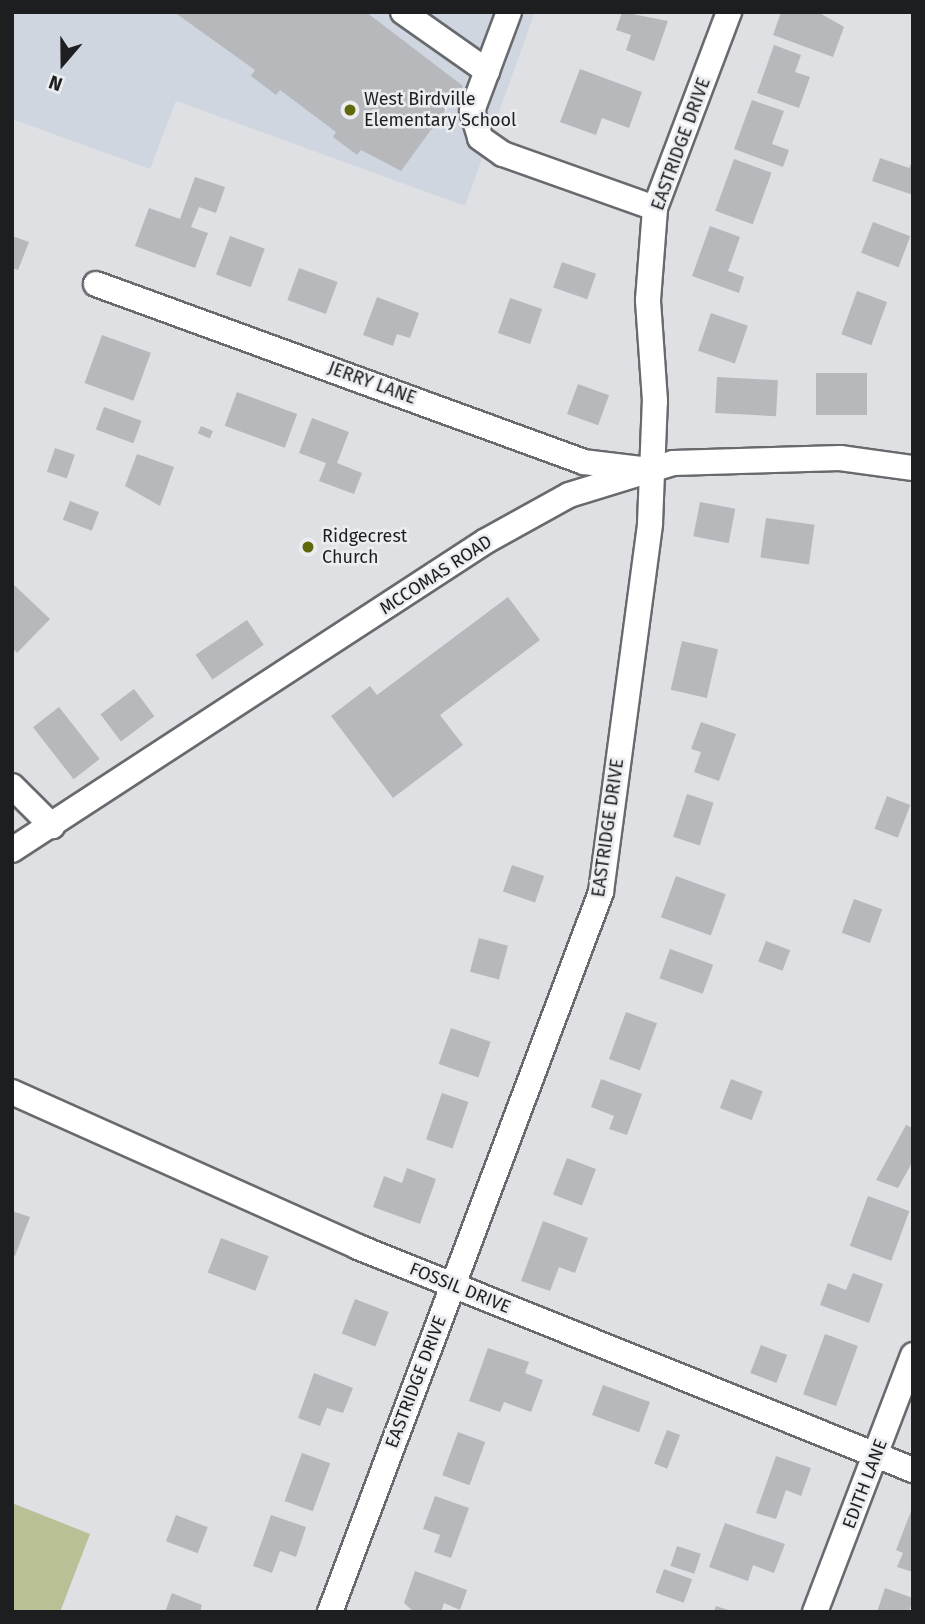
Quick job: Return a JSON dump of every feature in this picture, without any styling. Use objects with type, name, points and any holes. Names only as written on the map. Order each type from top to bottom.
[{"type":"street","points":[[403,12],[487,71]]},
{"type":"street","points":[[509,12],[472,111],[490,148],[655,208]]},
{"type":"street","name":"EASTRIDGE DRIVE","points":[[330,1612],[601,892],[650,523],[650,470],[655,401],[648,300],[655,208],[729,12]]},
{"type":"street","name":"JERRY LANE","points":[[96,284],[584,462],[650,470]]},
{"type":"street","name":"MCCOMAS ROAD","points":[[12,850],[486,541],[569,495],[673,463],[840,458],[913,468]]},
{"type":"street","points":[[12,786],[52,826]]},
{"type":"street","name":"FOSSIL DRIVE","points":[[12,1092],[454,1285],[913,1470]]},
{"type":"street","name":"EDITH LANE","points":[[815,1612],[913,1355]]},
{"type":"shaded area","name":"West Birdville Elementary School","points":[[12,12],[535,12],[465,206],[176,101],[150,169],[12,119]]},
{"type":"green space","points":[[12,1503],[90,1534],[60,1612],[12,1612]]},
{"type":"building","points":[[174,12],[366,12],[463,86],[401,171],[361,150],[357,155],[333,137],[336,132],[280,90],[276,95],[251,76],[255,70]]},
{"type":"building","points":[[622,12],[668,21],[654,61],[626,50],[631,35],[616,30]]},
{"type":"building","points":[[781,12],[818,12],[844,27],[833,57],[773,35]]},
{"type":"building","points":[[774,45],[801,55],[795,72],[810,77],[799,108],[757,93]]},
{"type":"building","points":[[580,69],[642,92],[629,128],[602,118],[596,135],[560,122]]},
{"type":"building","points":[[752,100],[784,111],[772,144],[789,150],[783,167],[734,149]]},
{"type":"building","points":[[880,158],[909,168],[913,160],[913,195],[872,181]]},
{"type":"building","points":[[734,159],[772,173],[753,224],[715,211]]},
{"type":"building","points":[[195,177],[225,187],[216,213],[199,207],[191,227],[208,233],[195,268],[135,246],[149,208],[180,219]]},
{"type":"building","points":[[873,222],[910,236],[899,267],[861,253]]},
{"type":"building","points":[[710,226],[740,237],[728,271],[744,277],[739,293],[692,276]]},
{"type":"building","points":[[12,236],[29,242],[18,270],[12,268]]},
{"type":"building","points":[[230,236],[265,249],[251,287],[216,275]]},
{"type":"building","points":[[562,262],[596,274],[587,299],[553,288]]},
{"type":"building","points":[[299,268],[338,282],[326,314],[287,300]]},
{"type":"building","points":[[857,291],[887,302],[871,345],[841,334]]},
{"type":"building","points":[[377,297],[419,313],[410,338],[397,334],[393,346],[363,335]]},
{"type":"building","points":[[510,298],[542,309],[530,344],[498,333]]},
{"type":"building","points":[[711,313],[748,326],[735,364],[698,351]]},
{"type":"building","points":[[102,335],[151,353],[133,401],[85,383]]},
{"type":"building","points":[[816,373],[867,373],[867,415],[816,415]]},
{"type":"building","points":[[717,377],[778,380],[776,416],[715,413]]},
{"type":"building","points":[[578,384],[609,395],[598,425],[567,414]]},
{"type":"building","points":[[237,392],[297,414],[285,448],[225,426]]},
{"type":"building","points":[[104,407],[142,421],[133,443],[96,430]]},
{"type":"building","points":[[312,418],[349,432],[337,463],[362,473],[354,494],[319,481],[326,463],[299,453]]},
{"type":"building","points":[[201,426],[213,431],[210,438],[198,433]]},
{"type":"building","points":[[55,448],[75,455],[67,478],[47,472]]},
{"type":"building","points":[[137,454],[174,467],[160,506],[125,486]]},
{"type":"building","points":[[70,501],[99,512],[92,531],[63,520]]},
{"type":"building","points":[[700,502],[735,509],[729,543],[693,536]]},
{"type":"building","points":[[766,518],[815,525],[809,564],[760,558]]},
{"type":"building","points":[[12,583],[50,619],[17,653],[12,648]]},
{"type":"building","points":[[508,597],[540,640],[440,715],[463,745],[393,798],[331,716],[370,686],[377,695]]},
{"type":"building","points":[[247,620],[264,645],[212,680],[196,655]]},
{"type":"building","points":[[682,641],[718,649],[707,698],[671,690]]},
{"type":"building","points":[[134,689],[154,716],[121,741],[100,714]]},
{"type":"building","points":[[59,707],[100,759],[74,779],[33,727]]},
{"type":"building","points":[[701,722],[736,734],[719,781],[694,772],[701,752],[691,749]]},
{"type":"building","points":[[687,794],[714,803],[700,845],[673,837]]},
{"type":"building","points":[[887,796],[910,805],[898,838],[874,829]]},
{"type":"building","points":[[512,865],[544,876],[535,903],[503,891]]},
{"type":"building","points":[[676,876],[726,894],[711,935],[661,917]]},
{"type":"building","points":[[854,899],[882,909],[870,943],[842,933]]},
{"type":"building","points":[[479,938],[508,946],[499,980],[470,972]]},
{"type":"building","points":[[766,941],[790,950],[782,971],[758,962]]},
{"type":"building","points":[[670,949],[713,965],[703,994],[659,978]]},
{"type":"building","points":[[626,1012],[657,1023],[640,1070],[609,1059]]},
{"type":"building","points":[[451,1028],[491,1042],[478,1078],[439,1064]]},
{"type":"building","points":[[601,1079],[642,1094],[627,1135],[609,1129],[614,1116],[591,1107]]},
{"type":"building","points":[[731,1079],[763,1091],[752,1120],[720,1108]]},
{"type":"building","points":[[442,1093],[468,1102],[453,1148],[426,1139]]},
{"type":"building","points":[[906,1125],[913,1128],[913,1161],[898,1188],[876,1180]]},
{"type":"building","points":[[567,1158],[596,1169],[582,1206],[553,1194]]},
{"type":"building","points":[[407,1168],[436,1179],[420,1224],[373,1207],[384,1176],[402,1183]]},
{"type":"building","points":[[868,1196],[909,1211],[891,1261],[850,1246]]},
{"type":"building","points":[[12,1211],[30,1217],[15,1256],[12,1255]]},
{"type":"building","points":[[543,1221],[588,1238],[575,1273],[559,1267],[550,1291],[521,1281]]},
{"type":"building","points":[[221,1238],[269,1256],[255,1291],[208,1273]]},
{"type":"building","points":[[853,1273],[883,1284],[869,1323],[820,1305],[828,1283],[846,1290]]},
{"type":"building","points":[[355,1299],[389,1312],[375,1346],[342,1334]]},
{"type":"building","points":[[825,1334],[858,1346],[836,1406],[803,1394]]},
{"type":"building","points":[[761,1345],[787,1355],[776,1383],[750,1373]]},
{"type":"building","points":[[488,1348],[529,1362],[525,1373],[543,1380],[531,1412],[504,1402],[500,1412],[469,1401]]},
{"type":"building","points":[[314,1373],[353,1388],[343,1413],[327,1408],[320,1426],[298,1418]]},
{"type":"building","points":[[603,1385],[650,1402],[639,1432],[592,1415]]},
{"type":"building","points":[[667,1430],[680,1435],[667,1469],[654,1464]]},
{"type":"building","points":[[458,1432],[485,1442],[470,1485],[442,1475]]},
{"type":"building","points":[[302,1453],[330,1463],[313,1511],[285,1501]]},
{"type":"building","points":[[776,1456],[811,1468],[801,1496],[786,1490],[776,1519],[756,1513]]},
{"type":"building","points":[[435,1496],[469,1508],[451,1558],[434,1552],[440,1535],[423,1529]]},
{"type":"building","points":[[913,1506],[913,1572],[897,1567],[903,1553],[896,1550]]},
{"type":"building","points":[[176,1515],[208,1527],[198,1553],[166,1541]]},
{"type":"building","points":[[271,1515],[306,1527],[296,1557],[280,1551],[272,1573],[253,1566]]},
{"type":"building","points":[[725,1523],[785,1544],[774,1573],[753,1565],[748,1581],[709,1567]]},
{"type":"building","points":[[677,1546],[701,1554],[694,1574],[671,1566]]},
{"type":"building","points":[[664,1569],[692,1579],[684,1603],[655,1592]]},
{"type":"building","points":[[415,1571],[467,1590],[460,1610],[444,1603],[441,1612],[414,1612],[404,1603]]},
{"type":"building","points":[[885,1588],[913,1598],[909,1612],[877,1612]]},
{"type":"building","points":[[172,1593],[202,1605],[200,1612],[165,1612]]},
{"type":"building","points":[[716,1606],[731,1611],[731,1612],[714,1612]]},
{"type":"place","name":"West Birdville Elementary School","points":[[350,110]]},
{"type":"place","name":"Ridgecrest Church","points":[[308,547]]}]
